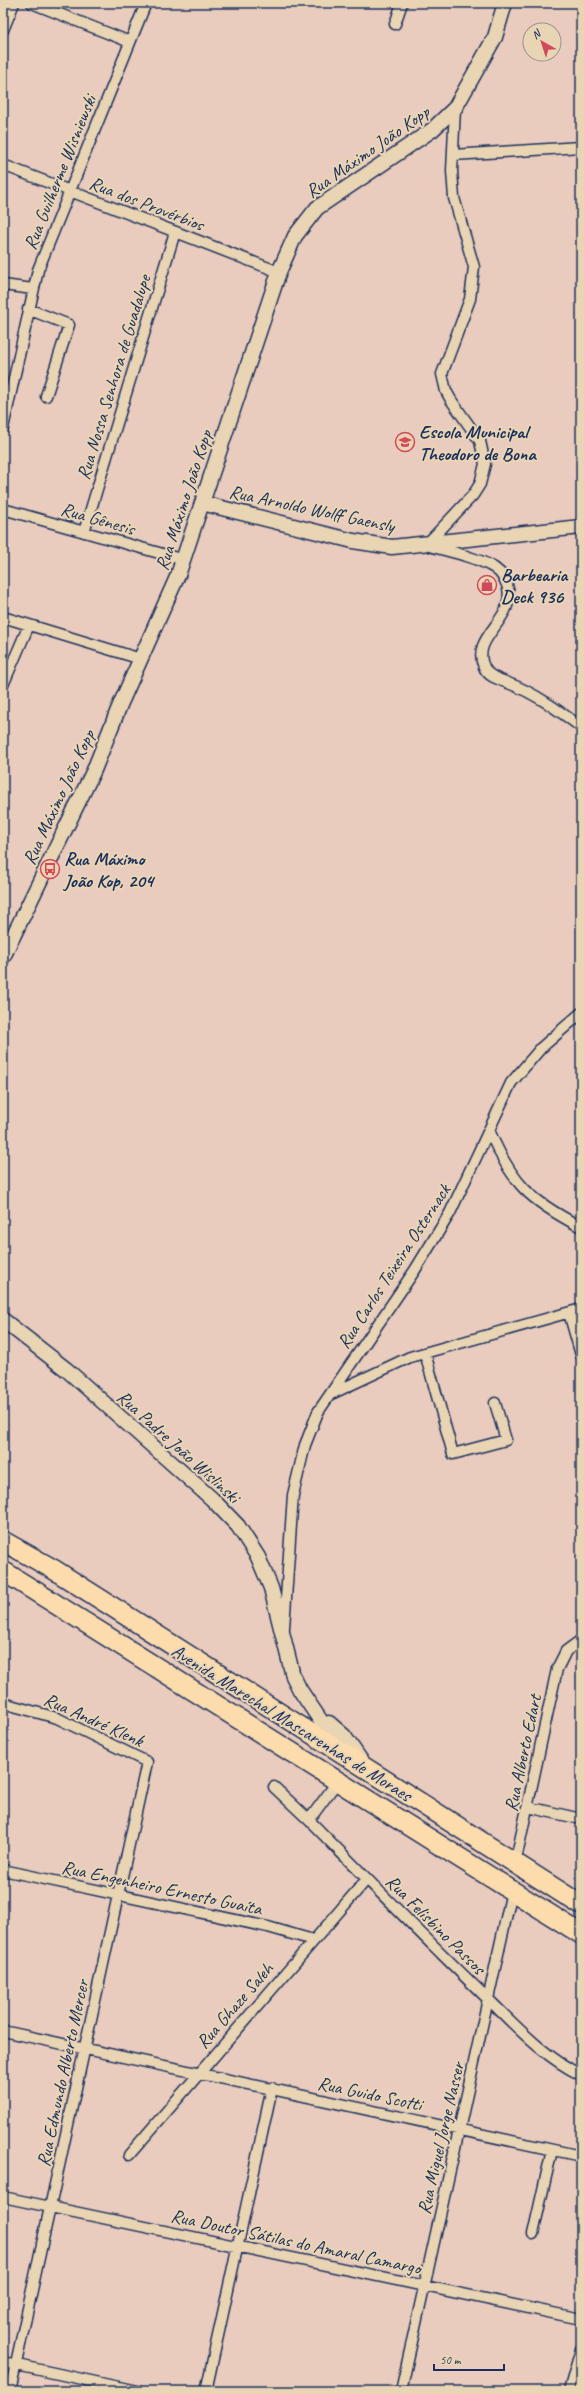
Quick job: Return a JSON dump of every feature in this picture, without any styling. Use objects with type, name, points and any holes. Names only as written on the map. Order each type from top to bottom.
[{"type":"highway","name":"Avenida Marechal Mascarenhas de Moraes","points":[[3,1541],[53,1569],[581,1906]]},
{"type":"highway","name":"Avenida Marechal Mascarenhas de Moraes","points":[[3,1571],[336,1782],[581,1934]]},
{"type":"highway","points":[[236,1718],[242,1709],[251,1703],[264,1705]]},
{"type":"highway","points":[[344,1756],[378,1808]]},
{"type":"highway","points":[[510,1860],[512,1892]]},
{"type":"highway","points":[[563,1923],[578,1912],[581,1906]]},
{"type":"main road","name":"Rua Máximo João Kopp","points":[[3,957],[94,770],[184,560],[279,272],[295,236],[317,208],[432,130],[455,108],[495,37],[505,3]]},
{"type":"main road","name":"Rua Arnoldo Wolff Gaensly","points":[[202,503],[373,545],[399,547],[581,527]]},
{"type":"main road","name":"Rua Padre João Wislinski","points":[[3,1320],[67,1370],[225,1512],[238,1526],[260,1562],[276,1601],[293,1676],[300,1690],[319,1716]]},
{"type":"main road","points":[[319,1716],[344,1756]]},
{"type":"main road","points":[[319,1716],[344,1736],[368,1771]]},
{"type":"street","points":[[3,30],[14,3]]},
{"type":"street","points":[[32,3],[130,42]]},
{"type":"street","name":"Rua Guilherme Wisniewski","points":[[3,428],[33,289],[70,191],[146,3]]},
{"type":"street","points":[[395,24],[402,3]]},
{"type":"street","points":[[455,108],[453,155],[454,198],[471,251],[474,267],[470,299],[442,374],[446,391],[480,442],[485,464],[480,484],[473,495],[426,545],[489,565],[498,571],[509,593],[509,604],[485,641],[481,650],[481,660],[484,668],[488,674],[528,691],[581,727]]},
{"type":"street","points":[[453,155],[581,147]]},
{"type":"street","name":"Rua dos Provérbios","points":[[3,165],[279,272]]},
{"type":"street","name":"Rua Nossa Senhora de Guadalupe","points":[[84,532],[175,232]]},
{"type":"street","points":[[3,285],[33,289]]},
{"type":"street","points":[[28,309],[69,324],[46,396]]},
{"type":"street","name":"Rua Gênesis","points":[[3,508],[184,560]]},
{"type":"street","points":[[3,617],[141,659]]},
{"type":"street","points":[[3,685],[29,625]]},
{"type":"street","name":"Rua Carlos Teixeira Osternack","points":[[284,1634],[290,1518],[295,1483],[311,1429],[329,1395],[434,1240],[463,1188],[504,1096],[517,1074],[545,1043],[581,1013]]},
{"type":"street","points":[[489,1130],[500,1155],[516,1182],[538,1202],[581,1227]]},
{"type":"street","points":[[329,1395],[397,1362],[581,1309]]},
{"type":"street","points":[[569,1313],[581,1355]]},
{"type":"street","points":[[425,1353],[453,1454],[506,1440],[495,1403]]},
{"type":"street","name":"Rua Alberto Edart","points":[[510,1860],[528,1807],[557,1669],[566,1651],[581,1640]]},
{"type":"street","name":"Rua André Klenk","points":[[3,1703],[57,1718],[146,1762]]},
{"type":"street","name":"Rua Edmundo Alberto Mercer","points":[[10,2391],[146,1762]]},
{"type":"street","points":[[310,1820],[336,1782]]},
{"type":"street","name":"Rua Felisbino Passos","points":[[274,1787],[310,1820],[367,1879],[544,2053],[581,2075]]},
{"type":"street","points":[[528,1807],[581,1819]]},
{"type":"street","name":"Rua Engenheiro Ernesto Guaíta","points":[[3,1870],[268,1927],[313,1940]]},
{"type":"street","name":"Rua Ghaze Saleh","points":[[129,2154],[198,2072],[367,1879]]},
{"type":"street","name":"Rua Miguel Jorge Nasser","points":[[401,2391],[512,1892]]},
{"type":"street","name":"Rua Guido Scotti","points":[[3,2031],[581,2156]]},
{"type":"street","points":[[206,2391],[272,2088]]},
{"type":"street","points":[[533,2234],[552,2150]]},
{"type":"street","name":"Rua Doutor Sátilas do Amaral Camargo","points":[[3,2197],[581,2319]]},
{"type":"street","points":[[569,2391],[581,2349]]},
{"type":"street","points":[[3,2362],[136,2391]]},
{"type":"place","name":"Escola Municipal Theodoro de Bona","points":[[405,442]]},
{"type":"place","name":"Barbearia Deck 936","points":[[487,585]]},
{"type":"place","name":"Rua Máximo João Kop, 204","points":[[50,869]]}]
